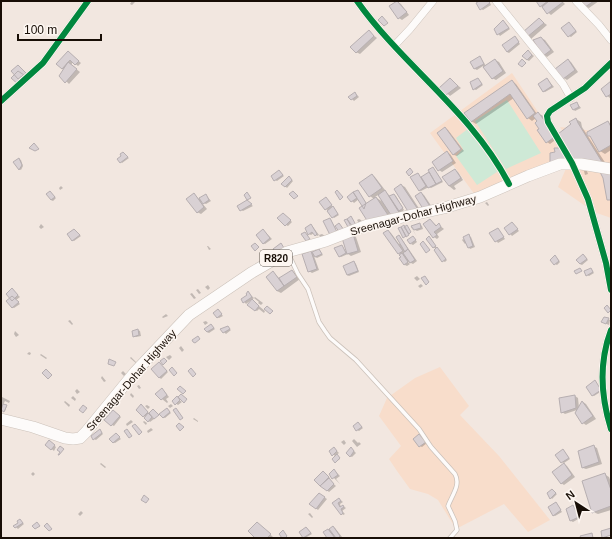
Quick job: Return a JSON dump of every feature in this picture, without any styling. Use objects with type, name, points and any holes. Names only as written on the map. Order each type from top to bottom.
[{"type":"main road","name":"Sreenagar-Dohar Highway","points":[[1,419],[33,427],[65,438],[80,438],[135,372],[189,315],[258,269],[287,252],[326,241],[367,225],[444,208],[480,196],[560,164],[572,163],[611,169]]},
{"type":"street","points":[[1,101],[43,63],[88,1]]},
{"type":"street","points":[[357,1],[374,24],[474,130],[488,148],[509,184]]},
{"type":"street","points":[[394,46],[410,30],[433,1]]},
{"type":"street","points":[[496,1],[563,84],[571,98]]},
{"type":"street","points":[[576,1],[611,40]]},
{"type":"street","points":[[611,63],[585,88],[550,111],[547,116],[548,122],[572,163],[588,199],[606,263],[611,290]]},
{"type":"street","points":[[611,330],[606,345],[602,379],[604,401],[611,429]]},
{"type":"lane","points":[[287,252],[298,274],[308,289],[319,322],[330,338],[356,360],[419,429],[431,448],[455,474],[457,478],[457,486],[448,506],[455,521],[457,530],[450,538]]},
{"type":"shaded area","points":[[512,73],[568,157],[475,195],[430,133]]},
{"type":"shaded area","points":[[560,127],[611,133],[611,218],[594,212],[558,187],[574,150]]},
{"type":"shaded area","points":[[440,367],[469,406],[460,415],[499,456],[550,520],[528,532],[504,504],[456,529],[438,500],[428,494],[410,489],[397,471],[389,459],[401,446],[379,416],[387,398],[415,378]]},
{"type":"green space","points":[[507,100],[541,153],[506,169],[475,121]]},
{"type":"green space","points":[[469,128],[500,170],[477,185],[456,156],[463,149],[456,138]]},
{"type":"building","points":[[397,1],[407,12],[398,19],[389,6]]},
{"type":"building","points":[[479,1],[488,1],[490,3],[480,10],[476,3]]},
{"type":"building","points":[[536,1],[548,1],[540,7]]},
{"type":"building","points":[[549,1],[563,2],[547,14],[542,7]]},
{"type":"building","points":[[581,1],[594,1],[585,7]]},
{"type":"building","points":[[382,16],[388,23],[384,26],[378,20]]},
{"type":"building","points":[[539,18],[544,23],[527,37],[523,32]]},
{"type":"building","points":[[503,20],[509,28],[497,35],[494,29]]},
{"type":"building","points":[[569,22],[576,31],[568,37],[561,28]]},
{"type":"building","points":[[369,30],[374,36],[356,53],[350,47]]},
{"type":"building","points":[[515,36],[519,42],[507,52],[502,45]]},
{"type":"building","points":[[541,37],[551,50],[543,56],[533,40]]},
{"type":"building","points":[[528,50],[532,55],[527,60],[522,56]]},
{"type":"building","points":[[68,51],[79,61],[75,65],[70,60],[62,69],[56,64]]},
{"type":"building","points":[[480,56],[484,64],[474,69],[470,62]]},
{"type":"building","points":[[495,59],[503,71],[492,79],[483,67]]},
{"type":"building","points":[[522,59],[526,63],[522,67],[518,64]]},
{"type":"building","points":[[568,59],[575,70],[563,79],[555,69]]},
{"type":"building","points":[[68,62],[77,69],[65,83],[59,76]]},
{"type":"building","points":[[18,65],[26,73],[18,79],[11,71]]},
{"type":"building","points":[[18,71],[27,77],[19,85],[11,78]]},
{"type":"building","points":[[450,78],[458,86],[446,95],[439,88]]},
{"type":"building","points":[[478,78],[482,84],[473,90],[470,82]]},
{"type":"building","points":[[547,78],[552,86],[543,92],[538,84]]},
{"type":"building","points":[[512,80],[535,113],[527,119],[510,94],[471,122],[464,113]]},
{"type":"building","points":[[611,81],[611,94],[606,97],[601,89]]},
{"type":"building","points":[[355,92],[357,96],[351,100],[348,97]]},
{"type":"building","points":[[577,102],[579,107],[573,110],[570,105]]},
{"type":"building","points":[[538,112],[556,136],[546,143],[537,130],[539,129],[535,123],[537,121],[533,116]]},
{"type":"building","points":[[576,118],[602,162],[573,160],[558,134],[571,124],[569,122]]},
{"type":"building","points":[[608,121],[611,127],[611,145],[599,152],[590,136],[587,136],[587,132]]},
{"type":"building","points":[[445,127],[461,149],[453,155],[437,133]]},
{"type":"building","points":[[34,143],[39,149],[35,151],[29,148]]},
{"type":"building","points":[[554,148],[563,148],[568,162],[550,164],[550,153],[555,152]]},
{"type":"building","points":[[447,151],[453,161],[438,171],[432,162]]},
{"type":"building","points":[[123,152],[128,157],[120,163],[117,159]]},
{"type":"building","points":[[19,158],[22,165],[19,170],[13,162]]},
{"type":"building","points":[[433,167],[442,181],[436,184],[428,170]]},
{"type":"building","points":[[410,168],[413,172],[409,176],[406,172]]},
{"type":"building","points":[[455,169],[461,178],[449,186],[442,177]]},
{"type":"building","points":[[279,170],[283,175],[274,181],[271,176]]},
{"type":"building","points":[[429,172],[436,184],[428,188],[421,177]]},
{"type":"building","points":[[600,172],[611,173],[611,200],[607,200],[603,178]]},
{"type":"building","points":[[418,173],[426,186],[419,191],[410,177]]},
{"type":"building","points":[[372,174],[382,188],[369,197],[359,183]]},
{"type":"building","points":[[289,176],[292,180],[285,187],[281,184]]},
{"type":"building","points":[[401,184],[417,208],[409,213],[394,189]]},
{"type":"building","points":[[337,190],[343,197],[340,200],[335,192]]},
{"type":"building","points":[[358,190],[366,203],[364,209],[353,192]]},
{"type":"building","points":[[385,190],[400,214],[391,215],[378,195]]},
{"type":"building","points":[[50,191],[55,197],[51,200],[46,194]]},
{"type":"building","points":[[293,191],[298,196],[294,199],[289,194]]},
{"type":"building","points":[[247,192],[251,198],[247,200],[244,195]]},
{"type":"building","points":[[353,192],[357,198],[351,202],[347,197]]},
{"type":"building","points":[[421,192],[431,208],[425,212],[415,196]]},
{"type":"building","points":[[194,193],[204,207],[197,213],[186,199]]},
{"type":"building","points":[[206,194],[209,200],[203,204],[199,198]]},
{"type":"building","points":[[394,194],[403,208],[399,211],[389,196]]},
{"type":"building","points":[[326,197],[332,205],[325,210],[319,202]]},
{"type":"building","points":[[376,197],[390,218],[368,222],[359,208]]},
{"type":"building","points":[[247,200],[252,204],[240,211],[237,206]]},
{"type":"building","points":[[333,206],[338,214],[332,218],[327,211]]},
{"type":"building","points":[[283,213],[291,220],[285,226],[277,218]]},
{"type":"building","points":[[351,216],[356,225],[353,227],[347,219]]},
{"type":"building","points":[[330,218],[338,234],[331,237],[323,221]]},
{"type":"building","points":[[347,219],[351,226],[348,227],[344,220]]},
{"type":"building","points":[[430,219],[436,226],[439,223],[441,227],[434,232],[437,235],[433,238],[423,224]]},
{"type":"building","points":[[512,222],[518,229],[509,235],[504,228]]},
{"type":"building","points":[[339,223],[344,230],[340,233],[335,226]]},
{"type":"building","points":[[420,223],[421,228],[414,230],[411,226]]},
{"type":"building","points":[[311,224],[317,234],[315,236],[312,232],[308,235],[305,228]]},
{"type":"building","points":[[404,225],[409,235],[406,237],[401,227]]},
{"type":"building","points":[[407,225],[411,232],[409,234],[404,227]]},
{"type":"building","points":[[401,227],[406,236],[403,238],[398,228]]},
{"type":"building","points":[[498,228],[504,237],[495,242],[489,233]]},
{"type":"building","points":[[74,229],[80,235],[72,241],[67,234]]},
{"type":"building","points":[[263,229],[270,238],[263,244],[256,235]]},
{"type":"building","points":[[388,230],[403,251],[398,254],[383,233]]},
{"type":"building","points":[[305,232],[310,239],[306,241],[301,234]]},
{"type":"building","points":[[353,234],[358,251],[347,254],[342,238]]},
{"type":"building","points":[[469,234],[473,246],[468,248],[463,237]]},
{"type":"building","points":[[399,235],[408,249],[405,252],[396,237]]},
{"type":"building","points":[[413,236],[416,240],[410,244],[407,240]]},
{"type":"building","points":[[429,236],[436,246],[433,248],[426,239]]},
{"type":"building","points":[[423,241],[430,250],[426,253],[420,244]]},
{"type":"building","points":[[255,243],[259,247],[255,251],[251,246]]},
{"type":"building","points":[[281,243],[284,248],[275,253],[273,249]]},
{"type":"building","points":[[342,245],[346,253],[339,257],[334,248]]},
{"type":"building","points":[[437,247],[446,259],[442,262],[434,250]]},
{"type":"building","points":[[319,249],[322,254],[315,257],[312,252]]},
{"type":"building","points":[[408,249],[415,260],[410,263],[403,253]]},
{"type":"building","points":[[311,251],[317,269],[308,272],[302,254]]},
{"type":"building","points":[[402,253],[408,262],[404,265],[399,258],[401,257],[399,255]]},
{"type":"building","points":[[583,254],[587,259],[580,264],[576,260]]},
{"type":"building","points":[[555,255],[559,261],[554,265],[550,260]]},
{"type":"building","points":[[354,261],[358,271],[347,275],[343,266]]},
{"type":"building","points":[[580,268],[582,271],[576,274],[574,271]]},
{"type":"building","points":[[591,268],[593,272],[586,276],[584,271]]},
{"type":"building","points":[[292,270],[297,277],[284,286],[279,278]]},
{"type":"building","points":[[273,271],[284,286],[277,291],[266,277]]},
{"type":"building","points":[[425,276],[429,282],[426,285],[421,278]]},
{"type":"building","points":[[12,288],[18,295],[12,301],[6,294]]},
{"type":"building","points":[[248,291],[252,297],[243,303],[241,299],[247,295],[246,294]]},
{"type":"building","points":[[12,296],[19,302],[12,308],[6,301]]},
{"type":"building","points":[[252,299],[259,306],[255,311],[247,305]]},
{"type":"building","points":[[607,305],[611,310],[608,313],[604,308]]},
{"type":"building","points":[[267,306],[273,311],[270,314],[264,309]]},
{"type":"building","points":[[218,309],[222,314],[217,318],[213,313]]},
{"type":"building","points":[[604,317],[609,318],[606,324],[601,322]]},
{"type":"building","points":[[211,324],[214,328],[207,332],[204,329]]},
{"type":"building","points":[[228,326],[230,329],[223,333],[220,329]]},
{"type":"building","points":[[138,329],[139,335],[133,337],[132,331]]},
{"type":"building","points":[[198,336],[200,339],[195,343],[193,342],[192,340]]},
{"type":"building","points":[[164,358],[167,361],[163,365],[160,361]]},
{"type":"building","points":[[109,359],[116,362],[114,366],[108,364]]},
{"type":"building","points":[[159,362],[167,371],[159,378],[151,369]]},
{"type":"building","points":[[172,367],[177,373],[174,376],[169,370]]},
{"type":"building","points":[[191,368],[196,374],[193,377],[188,371]]},
{"type":"building","points":[[46,369],[52,375],[48,379],[42,373]]},
{"type":"building","points":[[595,380],[601,390],[592,396],[586,387]]},
{"type":"building","points":[[180,386],[186,391],[183,394],[177,389]]},
{"type":"building","points":[[162,388],[167,395],[161,400],[155,394]]},
{"type":"building","points":[[181,394],[187,399],[184,403],[178,397]]},
{"type":"building","points":[[575,395],[576,408],[561,413],[559,398]]},
{"type":"building","points":[[177,396],[180,400],[175,405],[172,401]]},
{"type":"building","points":[[582,401],[593,416],[582,424],[575,413]]},
{"type":"building","points":[[3,404],[7,405],[4,412],[1,410]]},
{"type":"building","points":[[141,404],[148,412],[143,417],[136,410]]},
{"type":"building","points":[[83,405],[87,408],[83,413],[79,410]]},
{"type":"building","points":[[167,408],[170,412],[163,418],[159,414]]},
{"type":"building","points":[[176,408],[183,418],[180,420],[173,410]]},
{"type":"building","points":[[153,409],[159,415],[154,419],[149,413]]},
{"type":"building","points":[[113,410],[120,416],[111,426],[104,420]]},
{"type":"building","points":[[148,413],[152,417],[148,422],[144,418]]},
{"type":"building","points":[[358,422],[362,427],[356,431],[353,426]]},
{"type":"building","points":[[179,423],[184,427],[180,431],[176,426]]},
{"type":"building","points":[[135,424],[142,432],[139,435],[132,426]]},
{"type":"building","points":[[100,429],[102,433],[93,440],[91,436]]},
{"type":"building","points":[[127,429],[132,436],[129,438],[124,431]]},
{"type":"building","points":[[116,433],[120,437],[113,443],[109,439]]},
{"type":"building","points":[[419,434],[426,442],[419,447],[413,439]]},
{"type":"building","points":[[49,440],[55,445],[51,450],[45,445]]},
{"type":"building","points":[[594,445],[599,462],[582,468],[578,451]]},
{"type":"building","points":[[60,446],[64,449],[58,455],[60,452],[57,450]]},
{"type":"building","points":[[334,447],[337,451],[332,456],[329,451]]},
{"type":"building","points":[[351,447],[354,451],[350,457],[346,453]]},
{"type":"building","points":[[563,449],[569,458],[561,463],[555,455]]},
{"type":"building","points":[[337,454],[340,458],[335,463],[332,459]]},
{"type":"building","points":[[564,463],[572,475],[561,484],[552,472]]},
{"type":"building","points":[[334,469],[338,475],[332,479],[329,474]]},
{"type":"building","points":[[323,471],[329,477],[320,486],[314,480]]},
{"type":"building","points":[[605,473],[611,490],[611,506],[592,513],[582,481]]},
{"type":"building","points":[[329,478],[334,484],[327,491],[320,486]]},
{"type":"building","points":[[552,489],[556,493],[550,499],[547,493]]},
{"type":"building","points":[[319,493],[325,497],[316,509],[309,504]]},
{"type":"building","points":[[144,495],[149,499],[146,503],[141,500]]},
{"type":"building","points":[[339,498],[341,501],[338,503],[340,507],[343,505],[344,507],[341,509],[343,513],[341,515],[332,503]]},
{"type":"building","points":[[556,502],[561,510],[553,516],[548,507]]},
{"type":"building","points":[[573,505],[579,517],[570,521],[566,509]]},
{"type":"building","points":[[20,519],[23,523],[15,528],[13,526],[18,523],[17,521]]},
{"type":"building","points":[[37,522],[40,526],[35,529],[32,526]]},
{"type":"building","points":[[257,522],[271,534],[267,538],[255,538],[248,531]]},
{"type":"building","points":[[47,523],[52,529],[49,531],[44,526]]},
{"type":"building","points":[[333,526],[340,536],[338,538],[336,538],[329,529]]},
{"type":"building","points":[[306,527],[311,533],[303,538],[299,532]]},
{"type":"building","points":[[611,528],[611,535],[602,538],[601,531]]},
{"type":"building","points":[[328,529],[335,538],[327,538],[323,532]]},
{"type":"building","points":[[283,530],[287,536],[285,538],[282,538],[279,534]]},
{"type":"building","points":[[592,533],[593,538],[581,538],[580,536]]},
{"type":"cycle path","points":[[1,101],[43,63],[88,1]]},
{"type":"cycle path","points":[[357,1],[375,25],[476,134],[494,158],[509,184]]},
{"type":"cycle path","points":[[611,63],[585,88],[550,111],[547,116],[548,122],[572,163],[588,199],[606,263],[611,290]]},
{"type":"cycle path","points":[[611,330],[607,342],[603,367],[603,392],[611,429]]}]
